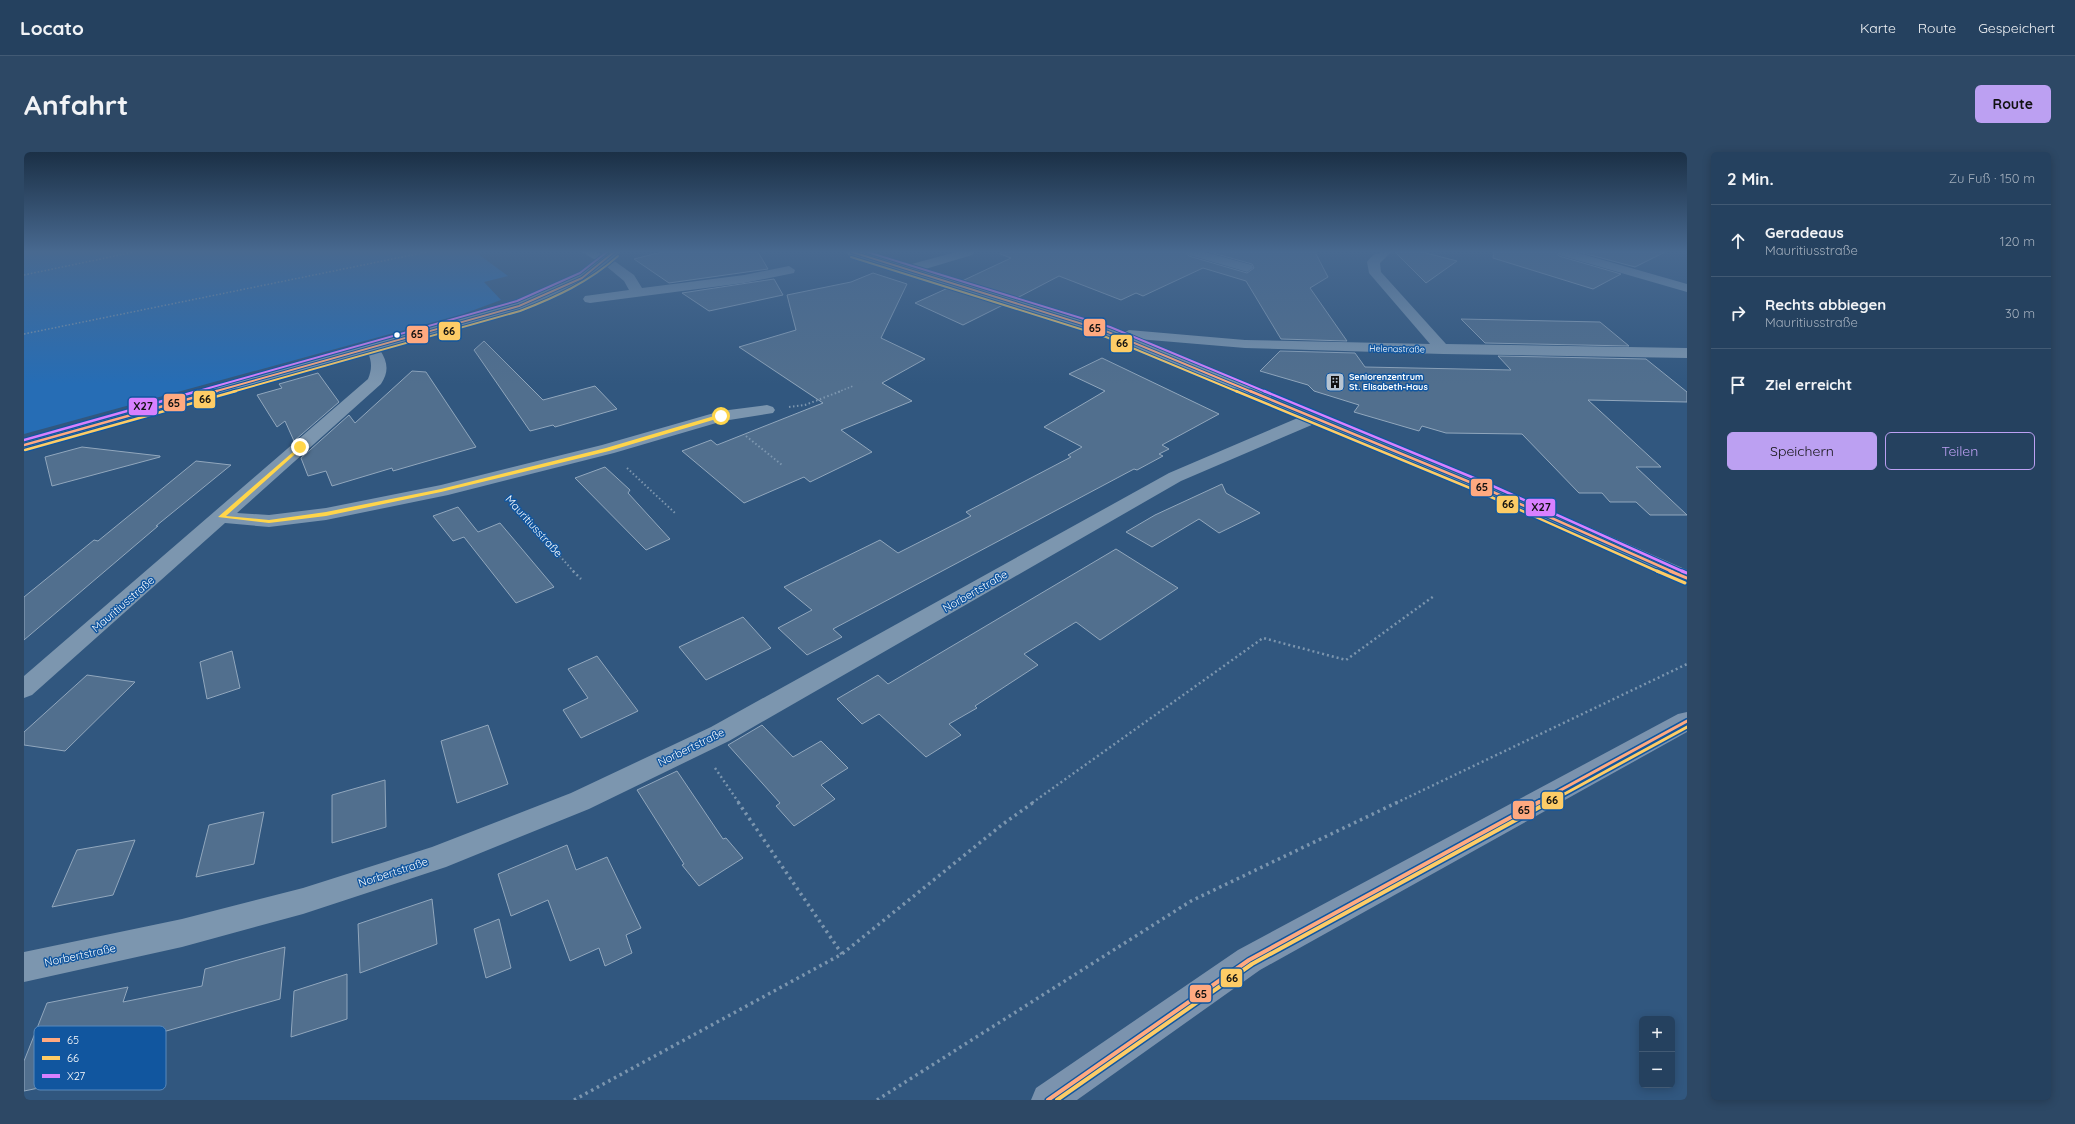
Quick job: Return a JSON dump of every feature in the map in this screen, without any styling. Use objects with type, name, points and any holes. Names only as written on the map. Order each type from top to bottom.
[{"type":"main road","points":[[1048,1100],[1249,960],[1687,721]]},
{"type":"street","points":[[24,445],[519,306],[544,296]]},
{"type":"street","points":[[590,299],[609,296]]},
{"type":"street","points":[[991,296],[1108,332],[1484,488],[1687,578]]},
{"type":"street","points":[[1396,296],[1443,350]]},
{"type":"street","name":"Helenastraße","points":[[1108,332],[1245,344],[1443,350],[1687,353]]},
{"type":"street","name":"Mauritiusstraße","points":[[24,689],[375,381],[380,370],[380,361],[372,348]]},
{"type":"street","points":[[221,517],[269,521],[326,514],[480,481],[608,450],[721,416],[767,410]]},
{"type":"street","name":"Norbertstraße","points":[[24,967],[182,933],[303,901],[436,858],[580,801],[698,744],[936,613],[1175,478],[1292,426],[1314,418]]},
{"type":"path","points":[[24,334],[210,296]]},
{"type":"path","points":[[767,410],[805,405],[853,386]]},
{"type":"path","points":[[721,416],[782,465]]},
{"type":"path","points":[[608,450],[676,514]]},
{"type":"path","name":"Mauritiusstraße","points":[[480,481],[504,493],[581,579]]},
{"type":"path","points":[[574,1100],[842,954],[1003,824],[1263,638],[1346,660],[1434,596]]},
{"type":"path","points":[[877,1100],[1191,901],[1687,664]]},
{"type":"path","points":[[698,744],[842,954]]},
{"type":"shaded area","points":[[24,296],[497,296],[501,300],[463,314],[24,434]]},
{"type":"building","points":[[687,296],[777,296],[709,311]]},
{"type":"building","points":[[787,296],[901,296],[881,338],[925,359],[882,383],[912,401],[841,430],[872,452],[810,482],[804,477],[744,503],[682,451],[711,440],[717,445],[823,403],[739,347],[796,330]]},
{"type":"building","points":[[930,296],[975,296],[1003,305],[963,325],[915,303]]},
{"type":"building","points":[[1111,296],[1129,296],[1121,300]]},
{"type":"building","points":[[1255,296],[1316,296],[1347,341],[1281,339]]},
{"type":"building","points":[[1461,319],[1600,322],[1629,346],[1485,343]]},
{"type":"building","points":[[484,341],[543,400],[595,386],[617,409],[555,427],[553,425],[530,431],[474,350]]},
{"type":"building","points":[[1280,351],[1355,353],[1365,367],[1511,370],[1498,356],[1646,359],[1687,392],[1687,402],[1588,400],[1661,467],[1636,467],[1687,515],[1650,515],[1636,502],[1610,502],[1602,493],[1579,493],[1522,434],[1446,433],[1422,426],[1419,431],[1354,412],[1359,405],[1314,391],[1308,385],[1260,371]]},
{"type":"building","points":[[1102,358],[1219,414],[1162,445],[1169,449],[1159,454],[1163,456],[1137,470],[1134,469],[833,629],[842,637],[807,655],[778,628],[812,610],[784,587],[880,540],[898,553],[971,516],[966,512],[1071,457],[1068,455],[1082,447],[1044,427],[1105,391],[1069,374]]},
{"type":"building","points":[[412,371],[426,372],[476,447],[393,471],[392,468],[332,486],[326,471],[308,476],[301,458],[349,415],[355,423]]},
{"type":"building","points":[[318,373],[339,402],[294,441],[285,421],[277,427],[257,395],[282,388],[279,384]]},
{"type":"building","points":[[82,447],[160,457],[52,486],[45,457]]},
{"type":"building","points":[[196,461],[231,465],[156,526],[158,526],[24,640],[24,597],[94,540],[98,541]]},
{"type":"building","points":[[605,467],[630,490],[628,493],[670,539],[646,550],[575,478]]},
{"type":"building","points":[[1222,484],[1226,493],[1260,513],[1219,533],[1199,519],[1152,547],[1126,532],[1155,515]]},
{"type":"building","points":[[458,507],[478,532],[500,523],[554,587],[516,603],[464,537],[453,541],[433,516]]},
{"type":"building","points":[[1116,549],[1178,588],[1100,640],[1076,622],[1024,654],[1038,665],[975,706],[977,708],[949,724],[961,735],[926,757],[879,714],[862,724],[837,699],[878,675],[888,684]]},
{"type":"building","points":[[743,617],[771,648],[706,680],[679,647]]},
{"type":"building","points":[[232,651],[240,688],[207,699],[200,662]]},
{"type":"building","points":[[597,656],[638,711],[581,738],[563,710],[588,698],[568,669]]},
{"type":"building","points":[[87,675],[135,682],[65,751],[24,745],[24,732]]},
{"type":"building","points":[[488,725],[508,784],[457,803],[441,741]]},
{"type":"building","points":[[762,725],[793,757],[821,741],[848,768],[821,785],[835,799],[794,826],[776,806],[780,803],[728,745]]},
{"type":"building","points":[[677,771],[723,839],[726,838],[743,858],[699,886],[682,865],[684,864],[637,790]]},
{"type":"building","points":[[385,780],[386,827],[332,843],[332,795]]},
{"type":"building","points":[[264,812],[254,864],[196,877],[209,825]]},
{"type":"building","points":[[135,840],[113,895],[52,907],[77,850]]},
{"type":"building","points":[[567,845],[576,870],[607,857],[641,928],[626,935],[632,953],[605,966],[599,948],[570,961],[548,900],[511,916],[498,874]]},
{"type":"building","points":[[432,899],[437,944],[360,973],[358,924]]},
{"type":"building","points":[[499,919],[511,968],[486,978],[474,929]]},
{"type":"building","points":[[285,947],[280,999],[166,1031],[166,1026],[38,1026],[47,1003],[128,987],[123,1002],[202,986],[205,969]]},
{"type":"building","points":[[347,974],[347,1019],[291,1037],[294,991]]},
{"type":"building","points":[[34,1036],[34,1089],[24,1091],[24,1061]]},
{"type":"transit line","name":"X27","points":[[24,440],[517,301],[528,296]]},
{"type":"transit line","name":"65","points":[[24,445],[519,306],[541,296]]},
{"type":"transit line","name":"66","points":[[25,450],[520,311],[556,296]]},
{"type":"transit line","name":"66","points":[[976,296],[1106,337],[1482,493],[1685,583]]},
{"type":"transit line","name":"65","points":[[994,296],[1108,332],[1484,488],[1687,578]]},
{"type":"transit line","name":"X27","points":[[1010,296],[1110,327],[1486,483],[1687,573]]},
{"type":"transit line","name":"65","points":[[1048,1100],[1249,960],[1687,721]]},
{"type":"transit line","name":"66","points":[[1057,1100],[1252,964],[1687,727]]},
{"type":"place","name":"Seniorenzentrum St. Elisabeth-Haus","points":[[1335,382]]},
{"type":"route","points":[[300,447],[221,517],[269,521],[326,514],[441,491],[608,450],[721,416]]}]
